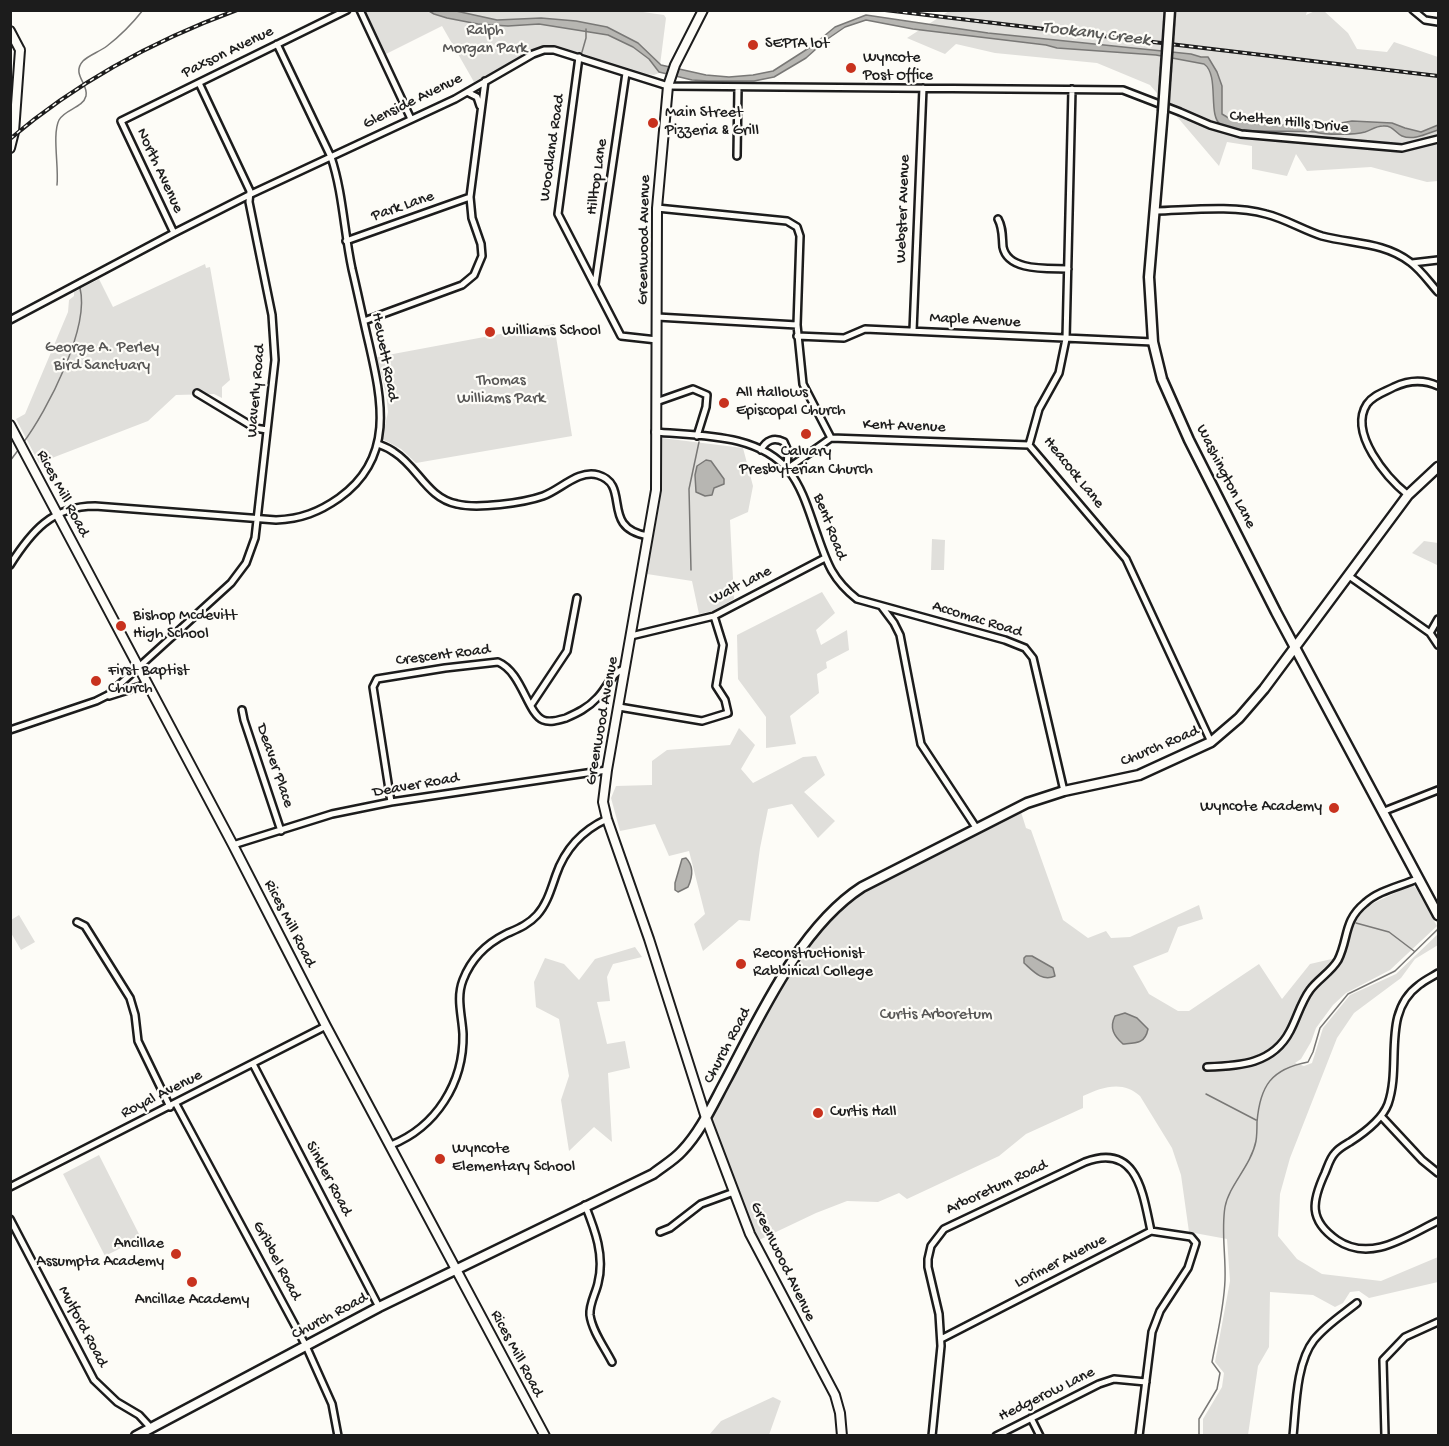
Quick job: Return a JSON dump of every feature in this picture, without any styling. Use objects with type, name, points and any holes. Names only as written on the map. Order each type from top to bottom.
[{"type":"main road","name":"Greenwood Avenue","points":[[703,10],[675,65],[668,86],[657,208],[656,490],[603,802],[706,1118],[750,1234],[836,1395],[842,1436]]},
{"type":"main road","name":"Washington Lane","points":[[1170,10],[1156,211],[1149,277],[1152,342],[1162,379],[1170,400],[1296,646],[1438,915]]},
{"type":"main road","points":[[10,31],[20,50],[14,132],[10,148]]},
{"type":"main road","points":[[10,57],[20,50]]},
{"type":"main road","name":"Rices Mill Road","points":[[13,432],[233,845],[455,1270],[545,1436]]},
{"type":"main road","name":"Church Road","points":[[136,1436],[379,1307],[585,1205],[653,1174],[682,1152],[706,1118],[798,951],[828,914],[845,898],[862,887],[1027,803],[1064,791],[1139,775],[1211,742],[1239,718],[1264,689],[1408,495],[1438,467]]},
{"type":"street","name":"Paxson Avenue","points":[[121,121],[347,10]]},
{"type":"street","points":[[360,10],[411,119]]},
{"type":"street","points":[[1413,10],[1425,20],[1438,22]]},
{"type":"street","name":"Hewett Road","points":[[10,565],[30,536],[57,514],[73,508],[94,506],[296,519],[314,513],[346,493],[370,462],[378,444],[381,428],[381,400],[346,241],[338,183],[331,157],[277,44]]},
{"type":"street","name":"Glenside Avenue","points":[[10,320],[249,195],[467,92],[544,50],[554,50],[579,57],[668,86],[1072,89]]},
{"type":"street","name":"Woodland Road","points":[[579,57],[558,214],[621,336],[657,340]]},
{"type":"street","name":"Hilltop Lane","points":[[595,284],[626,73]]},
{"type":"street","points":[[364,321],[462,285],[472,278],[482,256],[481,244],[472,218],[470,197],[485,81]]},
{"type":"street","name":"Waverly Road","points":[[104,697],[236,577],[251,550],[259,518],[275,360],[275,331],[250,191],[199,83]]},
{"type":"street","points":[[737,156],[738,87]]},
{"type":"street","name":"Webster Avenue","points":[[913,331],[923,88]]},
{"type":"street","name":"Chelten Hills Drive","points":[[1072,89],[1131,92],[1210,125],[1241,134],[1402,148],[1438,139]]},
{"type":"street","name":"Heacock Lane","points":[[1072,89],[1066,339],[1059,374],[1039,408],[1029,445],[1126,560],[1211,742]]},
{"type":"street","points":[[467,92],[477,97],[481,110]]},
{"type":"street","name":"North Avenue","points":[[121,121],[174,233]]},
{"type":"street","name":"Park Lane","points":[[346,241],[470,197]]},
{"type":"street","points":[[657,208],[787,221],[797,227],[800,236],[797,336],[803,384],[831,438],[787,469]]},
{"type":"street","points":[[1156,211],[1248,210],[1269,214],[1308,232],[1380,247],[1398,254],[1412,263],[1438,292]]},
{"type":"street","points":[[998,219],[1003,232],[1004,249],[1014,261],[1030,267],[1068,269]]},
{"type":"street","points":[[1412,263],[1438,260]]},
{"type":"street","points":[[657,317],[797,326]]},
{"type":"street","name":"Maple Avenue","points":[[797,336],[844,338],[865,329],[1152,342]]},
{"type":"street","points":[[1408,495],[1385,474],[1365,439],[1362,414],[1374,397],[1398,385],[1412,381],[1426,381],[1438,386]]},
{"type":"street","points":[[656,402],[693,389],[707,395],[697,436]]},
{"type":"street","points":[[197,393],[255,428],[267,430]]},
{"type":"street","name":"Bent Road","points":[[655,432],[729,439],[761,450],[787,469],[803,494],[825,558],[843,588],[857,599],[882,607]]},
{"type":"street","points":[[761,450],[771,439],[775,438],[784,442],[788,451],[787,469]]},
{"type":"street","name":"Kent Avenue","points":[[831,438],[1029,445]]},
{"type":"street","points":[[378,444],[395,452],[428,489],[455,504],[468,506],[521,502],[551,493],[580,476],[597,474],[606,478],[613,486],[619,516],[625,526],[636,534],[648,536]]},
{"type":"street","name":"Walt Lane","points":[[631,636],[714,616],[825,558]]},
{"type":"street","points":[[1349,576],[1430,633],[1438,645]]},
{"type":"street","points":[[531,705],[567,651],[577,598]]},
{"type":"street","points":[[882,607],[900,635],[921,744],[977,829]]},
{"type":"street","name":"Accomac Road","points":[[882,607],[1005,640],[1025,648],[1033,658],[1064,791]]},
{"type":"street","points":[[619,707],[702,721],[728,713],[725,700],[716,686],[723,645],[714,616]]},
{"type":"street","points":[[1430,633],[1438,619]]},
{"type":"street","name":"Crescent Road","points":[[391,802],[373,687],[377,679],[495,662],[502,664],[512,674],[537,715],[543,720],[551,721],[563,719],[591,704],[617,672],[625,669]]},
{"type":"street","points":[[10,730],[147,684]]},
{"type":"street","name":"Deaver Place","points":[[242,710],[281,831]]},
{"type":"street","name":"Deaver Road","points":[[233,845],[332,814],[391,802],[607,770]]},
{"type":"street","points":[[1382,812],[1438,790]]},
{"type":"street","points":[[391,1145],[420,1130],[441,1108],[449,1094],[462,1055],[460,988],[473,961],[488,945],[522,927],[537,915],[550,895],[557,871],[570,848],[586,831],[607,819]]},
{"type":"street","points":[[1207,1067],[1241,1066],[1268,1056],[1290,1032],[1310,989],[1338,960],[1347,928],[1363,904],[1380,894],[1419,878]]},
{"type":"street","points":[[77,922],[85,926],[130,998],[135,1015],[138,1041],[170,1107]]},
{"type":"street","points":[[1438,973],[1416,987],[1397,1014],[1392,1087],[1382,1116],[1364,1133],[1337,1150],[1316,1194],[1314,1208],[1319,1221],[1328,1233],[1339,1242],[1363,1249],[1390,1245],[1438,1221]]},
{"type":"street","name":"Royal Avenue","points":[[10,1187],[326,1026]]},
{"type":"street","name":"Sinkler Road","points":[[253,1064],[379,1307]]},
{"type":"street","name":"Gribbel Road","points":[[176,1104],[306,1346],[330,1396],[338,1436]]},
{"type":"street","points":[[1382,1116],[1422,1160],[1438,1173]]},
{"type":"street","name":"Arboretum Road","points":[[932,1436],[941,1339],[939,1314],[928,1268],[929,1255],[937,1236],[949,1225],[1085,1162],[1102,1157],[1121,1162],[1136,1174],[1142,1190],[1150,1232]]},
{"type":"street","points":[[660,1232],[670,1228],[701,1204],[734,1192]]},
{"type":"street","points":[[585,1205],[595,1230],[601,1260],[599,1280],[590,1308],[590,1318],[612,1362]]},
{"type":"street","name":"Mulford Road","points":[[10,1219],[94,1380],[117,1402],[139,1415],[151,1428]]},
{"type":"street","points":[[1139,1436],[1152,1332],[1169,1296],[1188,1268],[1196,1247],[1196,1241],[1191,1237],[1150,1232]]},
{"type":"street","name":"Lorimer Avenue","points":[[941,1339],[1150,1232]]},
{"type":"street","points":[[1293,1436],[1301,1371],[1309,1347],[1322,1331],[1357,1303]]},
{"type":"street","points":[[1385,1436],[1383,1360],[1404,1336],[1438,1322]]},
{"type":"street","name":"Hedgerow Lane","points":[[996,1436],[1104,1382],[1114,1379],[1146,1382]]},
{"type":"street","points":[[1031,1418],[1040,1436]]},
{"type":"green space","name":"Ralph Morgan Park","points":[[629,10],[664,15],[666,18],[659,73],[647,74],[555,45],[545,45],[474,82],[442,26],[386,54],[365,11]]},
{"type":"green space","points":[[949,11],[1307,11],[1306,15],[1315,11],[1324,11],[1348,33],[1357,49],[1387,52],[1394,42],[1438,57],[1438,181],[1427,182],[1371,167],[1307,171],[1296,154],[1287,176],[1252,169],[1252,146],[1227,142],[1219,166],[1150,85],[1097,63],[995,53],[956,44],[945,54],[907,38]]},
{"type":"green space","name":"George A. Perley Bird Sanctuary","points":[[205,264],[206,268],[210,267],[230,380],[222,387],[222,398],[214,394],[176,395],[148,421],[39,463],[16,419],[25,414],[68,312],[69,300],[74,296],[74,292],[99,279],[113,307]]},
{"type":"green space","name":"Thomas Williams Park","points":[[554,324],[572,436],[416,463],[401,449],[382,439],[388,412],[377,357]]},
{"type":"green space","points":[[662,438],[743,448],[753,486],[748,512],[730,520],[734,599],[713,611],[699,614],[692,581],[647,574],[662,490]]},
{"type":"green space","points":[[932,539],[945,540],[944,570],[931,570]]},
{"type":"green space","points":[[1424,541],[1438,543],[1437,565],[1412,553]]},
{"type":"green space","points":[[822,592],[835,613],[816,630],[821,645],[847,630],[849,650],[826,662],[827,668],[817,674],[819,693],[790,716],[796,744],[766,748],[766,717],[738,679],[737,635]]},
{"type":"green space","points":[[739,728],[755,745],[741,769],[753,783],[803,757],[816,756],[825,775],[804,792],[835,821],[818,838],[792,804],[768,809],[750,921],[739,920],[703,951],[694,924],[705,914],[689,851],[669,856],[655,824],[620,831],[611,798],[616,786],[652,785],[652,761],[667,750],[730,745]]},
{"type":"green space","name":"Curtis Arboretum","points":[[1021,812],[1026,828],[1031,830],[1063,920],[1088,938],[1106,931],[1111,938],[1130,937],[1199,905],[1203,919],[1178,927],[1168,952],[1133,966],[1149,994],[1178,1011],[1189,1011],[1259,964],[1282,999],[1310,964],[1336,958],[1307,990],[1287,1031],[1263,1057],[1272,1056],[1291,1035],[1312,990],[1332,970],[1356,916],[1365,907],[1412,885],[1416,888],[1437,926],[1390,970],[1346,993],[1333,1005],[1316,1028],[1301,1059],[1295,1063],[1304,1066],[1312,1063],[1323,1028],[1350,995],[1396,974],[1438,934],[1438,945],[1415,959],[1401,978],[1354,1013],[1337,1038],[1290,1158],[1280,1194],[1278,1236],[1297,1259],[1322,1274],[1381,1281],[1438,1257],[1438,1282],[1369,1298],[1359,1291],[1350,1292],[1343,1303],[1335,1307],[1313,1295],[1270,1292],[1269,1347],[1258,1366],[1248,1435],[1203,1435],[1203,1419],[1222,1387],[1224,1373],[1215,1362],[1230,1281],[1227,1239],[1189,1232],[1181,1175],[1172,1148],[1140,1096],[1133,1091],[1127,1088],[1112,1087],[1083,1096],[1083,1108],[1026,1134],[999,1156],[907,1199],[899,1193],[878,1202],[847,1201],[757,1241],[711,1123],[712,1116],[759,1029],[805,948],[816,933],[850,899],[870,886]]},
{"type":"green space","points":[[19,915],[35,942],[21,950],[11,933],[11,920]]},
{"type":"green space","points":[[635,947],[642,957],[613,964],[607,977],[610,1001],[597,1002],[607,1044],[625,1041],[630,1068],[608,1073],[612,1142],[594,1127],[569,1151],[561,1100],[569,1076],[559,1019],[536,1007],[534,982],[545,958],[564,964],[579,980],[595,959]]},
{"type":"green space","points":[[99,1155],[141,1238],[105,1256],[63,1174]]},
{"type":"green space","points":[[773,1397],[781,1401],[769,1435],[709,1435],[721,1421]]},
{"type":"shaded area","points":[[429,11],[456,11],[497,20],[541,18],[576,21],[607,27],[638,43],[661,65],[706,75],[729,77],[773,71],[812,46],[835,27],[866,15],[988,33],[1208,57],[1222,86],[1222,114],[1232,120],[1252,123],[1261,120],[1279,125],[1320,122],[1335,124],[1352,121],[1392,123],[1421,132],[1438,125],[1438,130],[1411,138],[1402,136],[1386,126],[1360,133],[1340,134],[1239,130],[1221,125],[1217,120],[1211,77],[1209,69],[1204,64],[1156,55],[1057,48],[913,29],[866,20],[845,27],[806,58],[774,77],[754,81],[708,81],[692,80],[659,72],[649,59],[633,47],[608,35],[539,24],[508,26],[478,24],[447,18]]},
{"type":"shaded area","points":[[706,460],[711,461],[724,479],[724,484],[714,488],[712,495],[705,496],[696,492],[695,475],[697,466]]},
{"type":"shaded area","points":[[686,858],[692,871],[691,879],[688,887],[678,892],[675,890],[675,883],[682,859]]},
{"type":"shaded area","points":[[1026,956],[1032,956],[1053,968],[1055,976],[1046,978],[1038,975],[1024,963]]},
{"type":"shaded area","points":[[1125,1013],[1137,1018],[1148,1029],[1145,1038],[1139,1042],[1123,1044],[1115,1035],[1112,1024],[1115,1016]]},
{"type":"waterway","name":"Tookany Creek","points":[[57,185],[57,126],[62,116],[81,103],[86,96],[85,87],[79,75],[80,66],[85,59],[117,38],[143,10]]},
{"type":"waterway","points":[[582,52],[586,29]]},
{"type":"waterway","name":"Tookany Creek","points":[[23,443],[54,390],[73,346],[79,325],[80,288]]},
{"type":"waterway","points":[[691,570],[689,489],[699,442]]},
{"type":"waterway","name":"Tookany Creek","points":[[10,461],[19,449]]},
{"type":"waterway","points":[[1356,923],[1389,932],[1414,951]]},
{"type":"waterway","points":[[1199,1436],[1199,1419],[1217,1389],[1220,1373],[1212,1362],[1224,1290],[1225,1207],[1253,1150],[1261,1098],[1265,1089],[1270,1081],[1285,1069],[1308,1062],[1320,1028],[1348,994],[1395,971],[1438,929]]},
{"type":"waterway","points":[[1206,1094],[1256,1120]]},
{"type":"railway","points":[[10,139],[62,99],[118,64],[176,35],[237,10]]},
{"type":"railway","points":[[885,10],[1438,76]]},
{"type":"place","name":"SEPTA lot","points":[[753,45]]},
{"type":"place","name":"Wyncote Post Office","points":[[851,68]]},
{"type":"place","name":"Main Street Pizzeria & Grill","points":[[653,123]]},
{"type":"place","name":"Williams School","points":[[490,332]]},
{"type":"place","name":"All Hallows Episcopal Church","points":[[724,403]]},
{"type":"place","name":"Calvary Presbyterian Church","points":[[806,434]]},
{"type":"place","name":"Bishop Mcdevitt High School","points":[[121,626]]},
{"type":"place","name":"First Baptist Church","points":[[96,681]]},
{"type":"place","name":"Wyncote Academy","points":[[1334,808]]},
{"type":"place","name":"Reconstructionist Rabbinical College","points":[[741,964]]},
{"type":"place","name":"Curtis Hall","points":[[818,1113]]},
{"type":"place","name":"Wyncote Elementary School","points":[[440,1159]]},
{"type":"place","name":"Ancillae Assumpta Academy","points":[[176,1254]]},
{"type":"place","name":"Ancillae Academy","points":[[192,1282]]}]
